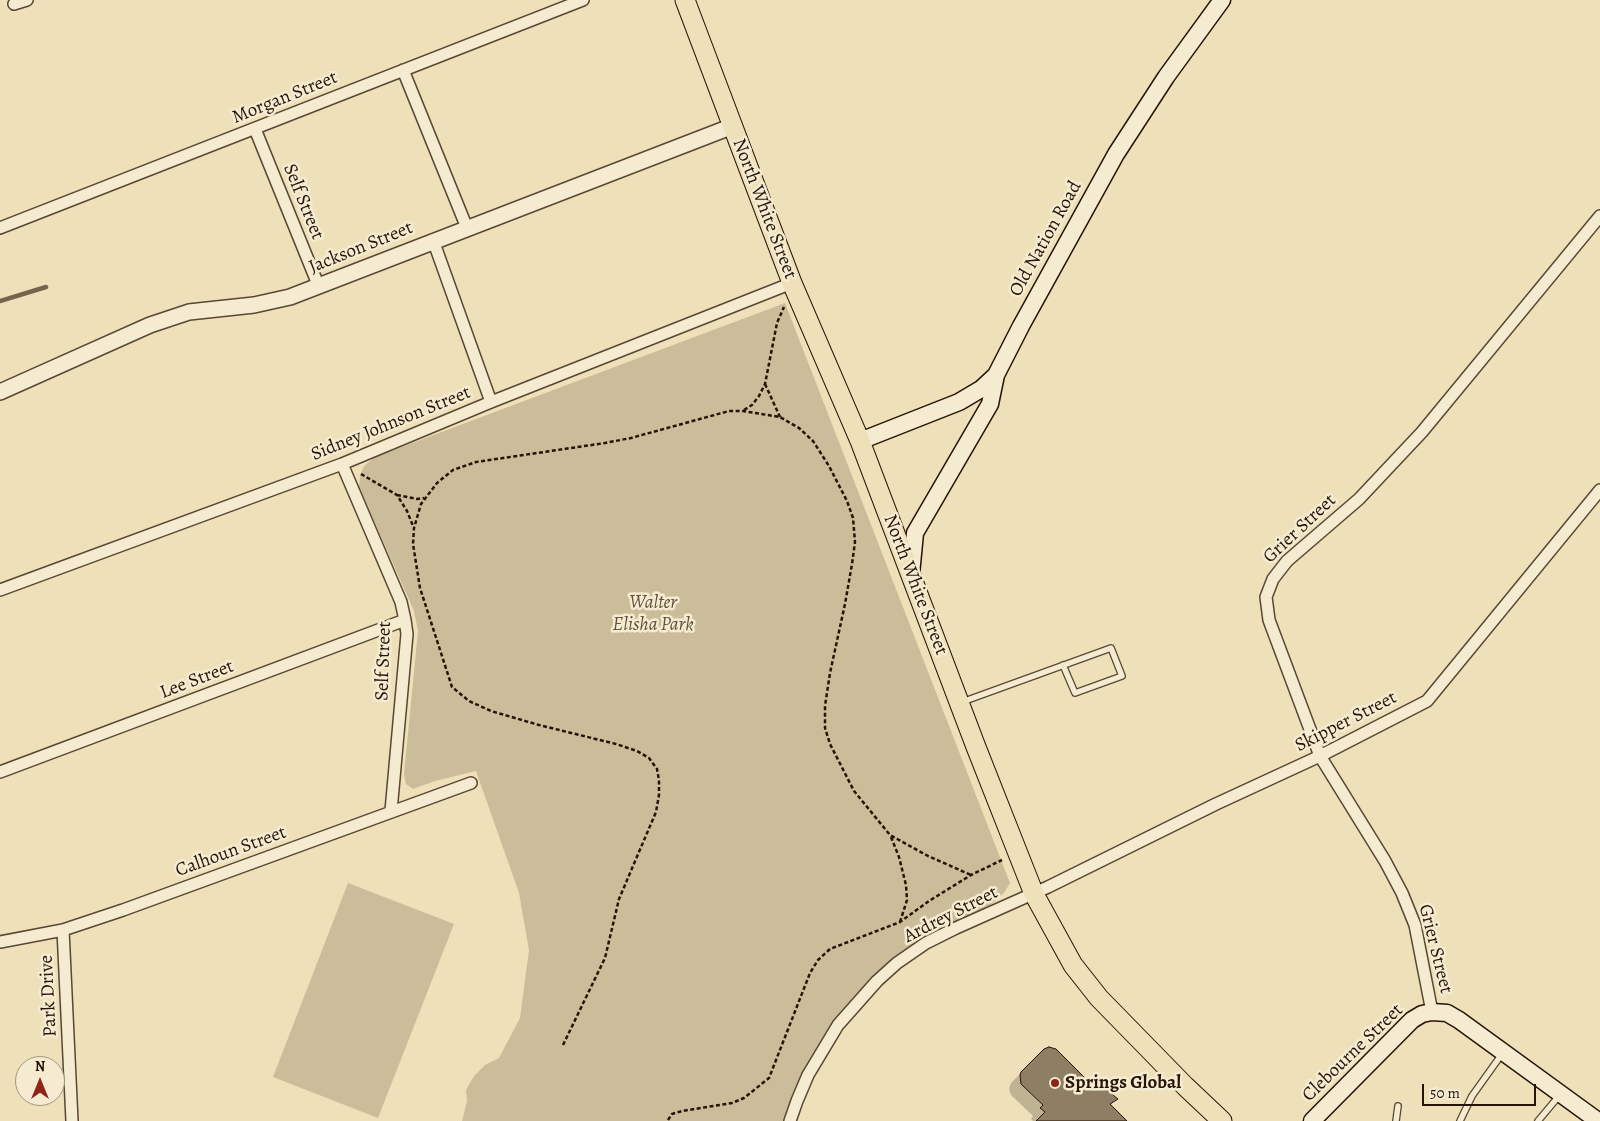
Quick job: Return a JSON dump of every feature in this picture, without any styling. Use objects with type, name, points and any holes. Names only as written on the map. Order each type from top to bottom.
[{"type":"main road","name":"North White Street","points":[[685,0],[792,283],[860,441],[1034,894],[1073,965],[1099,998],[1222,1121]]},
{"type":"main road","name":"Old Nation Road","points":[[860,441],[959,402],[981,390],[996,375],[1116,154],[1166,77],[1222,0]]},
{"type":"main road","points":[[911,574],[915,533],[990,404],[996,375]]},
{"type":"main road","name":"Clebourne Street","points":[[1312,1121],[1412,1020],[1422,1014],[1432,1012],[1447,1014],[1459,1020],[1598,1121]]},
{"type":"street","points":[[14,4],[27,0]]},
{"type":"street","name":"Morgan Street","points":[[0,228],[583,0]]},
{"type":"street","points":[[403,70],[467,228]]},
{"type":"street","name":"Jackson Street","points":[[0,392],[150,325],[189,312],[254,305],[290,297],[733,126]]},
{"type":"street","name":"Self Street","points":[[255,129],[318,287]]},
{"type":"street","name":"Grier Street","points":[[1432,1012],[1415,925],[1402,893],[1385,861],[1320,756],[1269,620],[1266,597],[1273,579],[1287,561],[1359,499],[1422,432],[1600,216]]},
{"type":"street","points":[[434,240],[491,402]]},
{"type":"street","name":"Sidney Johnson Street","points":[[0,590],[342,464],[491,402],[792,283]]},
{"type":"street","name":"Self Street","points":[[342,464],[401,602],[407,634],[391,811]]},
{"type":"street","name":"Skipper Street","points":[[1034,894],[1216,804],[1320,756],[1427,701],[1600,490]]},
{"type":"street","name":"Lee Street","points":[[0,772],[405,620]]},
{"type":"street","name":"Calhoun Street","points":[[0,942],[63,930],[123,910],[471,783]]},
{"type":"street","name":"Ardrey Street","points":[[790,1121],[800,1092],[822,1050],[838,1025],[877,981],[926,943],[1034,894]]},
{"type":"street","name":"Park Drive","points":[[63,930],[72,1121]]},
{"type":"lane","points":[[960,702],[1063,665],[1111,648],[1122,676],[1075,693],[1063,665]]},
{"type":"lane","points":[[1460,1121],[1472,1096],[1503,1052]]},
{"type":"lane","points":[[1538,1121],[1560,1094]]},
{"type":"lane","points":[[1396,1121],[1398,1106]]},
{"type":"path","points":[[742,411],[752,405],[765,384],[778,323],[785,302]]},
{"type":"path","points":[[765,384],[780,417]]},
{"type":"path","points":[[563,1044],[605,958],[619,899],[656,812],[659,780],[657,769],[649,758],[637,751],[616,744],[539,726],[492,711],[469,701],[452,687],[420,588],[413,544],[414,528],[416,514],[424,498],[437,483],[454,470],[476,462],[631,438],[729,411],[742,411],[780,417],[799,428],[813,441],[847,501],[852,518],[855,542],[825,706],[826,728],[830,744],[854,791],[890,835],[899,857],[906,885],[907,900],[900,922]]},
{"type":"path","points":[[342,464],[381,484],[397,495],[417,499],[424,498]]},
{"type":"path","points":[[397,495],[407,511],[414,528]]},
{"type":"path","points":[[890,835],[928,856],[971,875]]},
{"type":"path","points":[[668,1120],[672,1114],[682,1111],[732,1103],[744,1098],[769,1078],[804,986],[818,960],[830,949],[900,922],[971,875],[1003,859]]},
{"type":"green space","name":"Walter Elisha Park","points":[[785,303],[1010,883],[1004,893],[980,914],[928,939],[837,1022],[788,1121],[462,1121],[467,1101],[466,1090],[474,1076],[485,1065],[499,1058],[520,1018],[529,950],[519,893],[476,771],[435,781],[413,789],[406,784],[404,774],[418,631],[414,611],[359,487],[360,476],[364,466],[375,457]]},
{"type":"green space","points":[[348,883],[454,924],[378,1118],[273,1077]]},
{"type":"building","name":"Springs Global","points":[[1049,1047],[1056,1049],[1095,1088],[1099,1080],[1118,1099],[1110,1104],[1127,1121],[1036,1121],[1045,1112],[1040,1108],[1043,1105],[1021,1084],[1020,1075],[1044,1049]]},
{"type":"waterway","points":[[0,301],[46,287]]},
{"type":"place","name":"Springs Global","points":[[1055,1083]]}]
